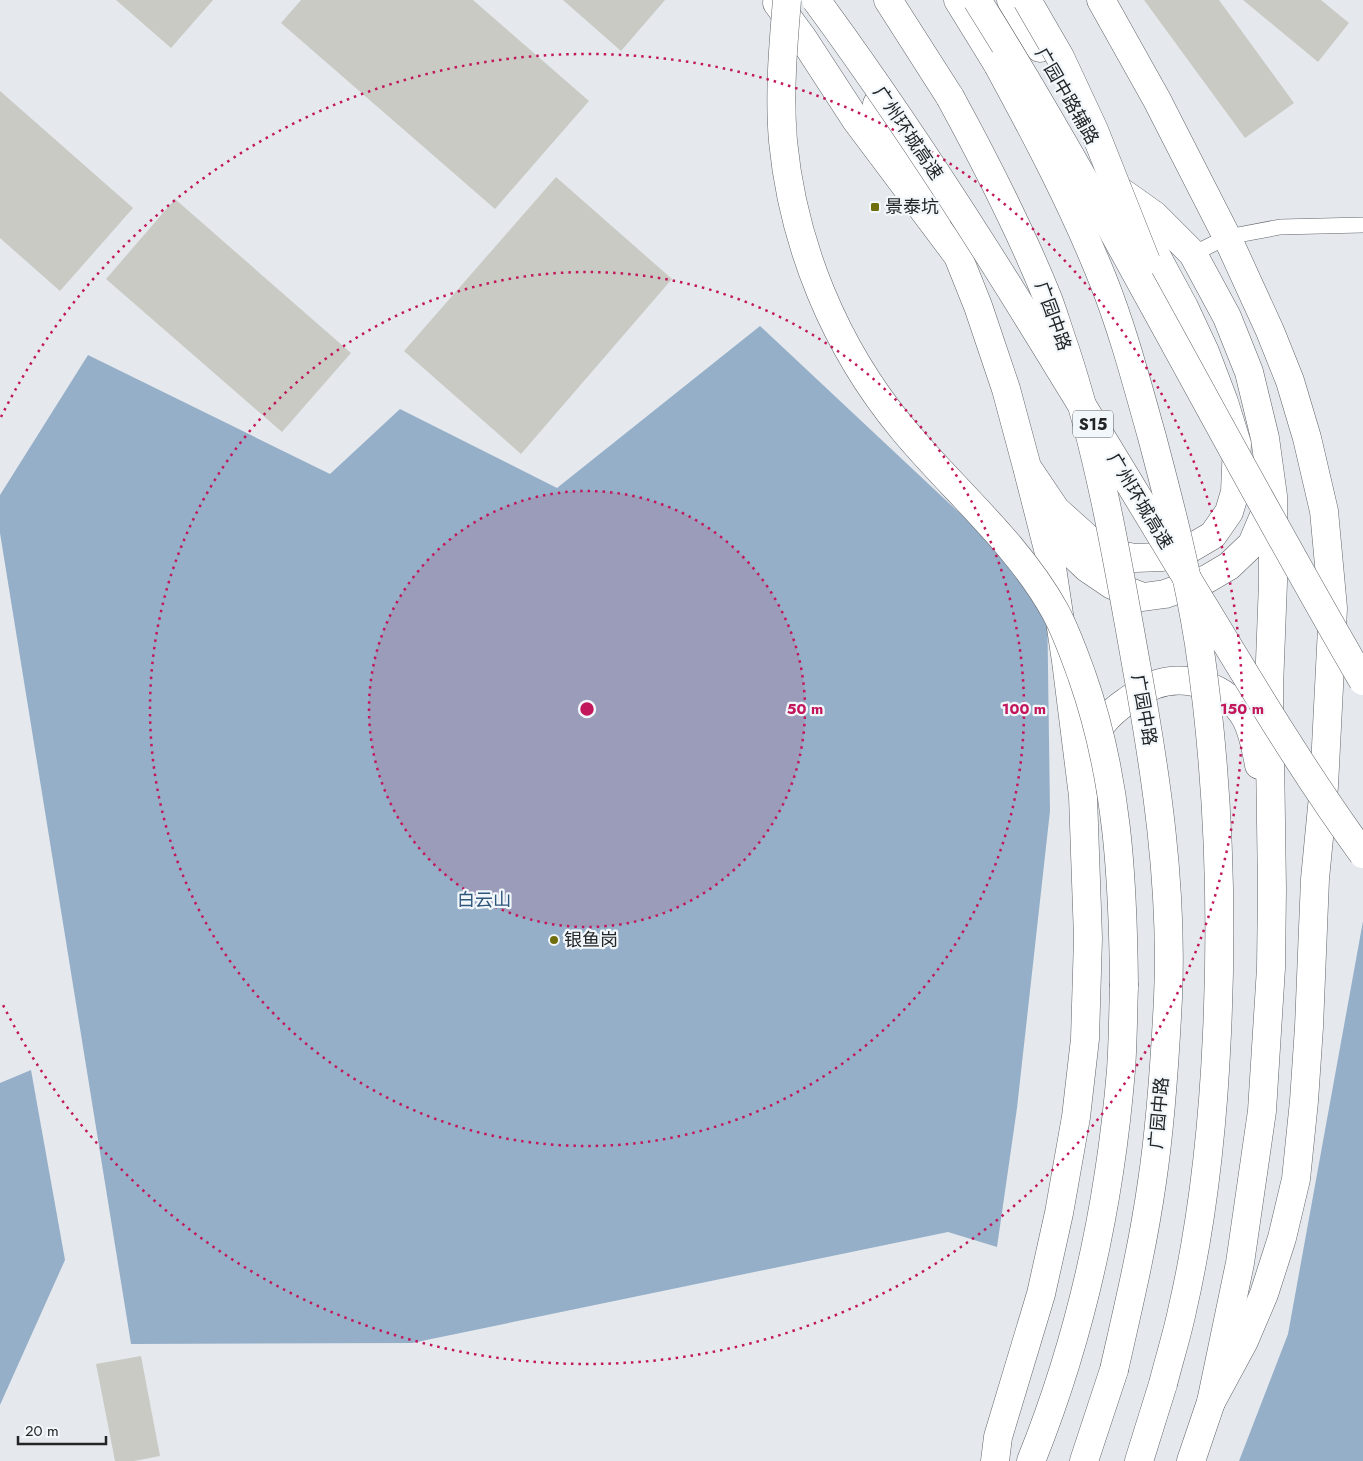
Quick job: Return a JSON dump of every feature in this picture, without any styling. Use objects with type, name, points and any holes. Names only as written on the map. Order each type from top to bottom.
[{"type":"main road","points":[[775,0],[802,37],[856,120],[958,256]]},
{"type":"main road","points":[[787,0],[781,95],[783,140],[790,188],[801,237],[818,283],[839,332],[867,381],[902,428],[1025,568],[1054,610],[1073,651],[1090,700],[1112,797],[1120,852],[1124,986],[1118,1089],[1108,1175],[1091,1268],[1070,1349],[1031,1461]]},
{"type":"main road","points":[[806,0],[880,108],[958,256],[978,306],[1006,390],[1027,467],[1050,561],[1066,661],[1082,796],[1088,938],[1085,1039],[1076,1117],[1059,1213],[1040,1294],[998,1437],[995,1461]]},
{"type":"main road","name":"广州环城高速","points":[[816,0],[889,104],[1021,306],[1243,670],[1331,809],[1363,854]]},
{"type":"main road","name":"广园中路","points":[[888,0],[950,97],[986,164],[1020,232],[1049,302],[1093,440],[1119,561],[1150,740],[1163,831],[1168,913],[1168,996],[1161,1096],[1152,1182],[1140,1250],[1114,1370],[1084,1461]]},
{"type":"main road","points":[[958,0],[998,65],[1048,159],[1076,216],[1104,283],[1127,352],[1164,482],[1182,552],[1199,643],[1217,828],[1220,915],[1215,1085],[1205,1181],[1182,1313],[1163,1384],[1139,1461]]},
{"type":"main road","points":[[977,0],[1014,57],[1086,183],[1320,608],[1363,681]]},
{"type":"main road","name":"广园中路辅路","points":[[1011,0],[1123,193],[1184,307],[1205,352],[1224,402],[1237,444],[1235,492],[1229,512],[1213,535],[1191,548],[1162,557],[1135,558],[1108,553],[1086,537],[1056,510],[1027,467]]},
{"type":"main road","points":[[1027,0],[1060,58],[1094,130],[1191,373]]},
{"type":"main road","points":[[1101,0],[1158,100],[1227,237],[1274,340],[1290,381],[1324,511],[1333,608],[1324,786],[1315,879],[1308,1046],[1296,1180],[1282,1238],[1264,1294],[1244,1341],[1211,1402]]},
{"type":"main road","points":[[1123,193],[1154,215],[1193,254],[1227,317],[1250,372],[1265,438],[1273,496],[1269,687],[1272,866],[1271,968],[1262,1111],[1240,1263],[1211,1402],[1191,1461]]},
{"type":"main road","points":[[1027,467],[1044,516],[1062,544],[1087,568],[1112,585],[1143,597],[1165,594],[1207,580],[1229,566],[1252,544],[1273,496]]},
{"type":"main road","points":[[1082,796],[1090,746],[1095,733],[1113,712],[1135,695],[1164,683],[1187,681],[1211,687],[1230,699],[1239,709],[1250,728],[1258,763],[1272,866]]},
{"type":"lane","points":[[1193,254],[1227,237],[1280,227],[1363,225]]},
{"type":"green space","name":"白云山","points":[[760,326],[1047,595],[1050,811],[1017,1108],[997,1247],[948,1232],[412,1343],[131,1344],[0,533],[0,495],[88,355],[330,474],[400,409],[557,488]]},
{"type":"green space","points":[[1363,921],[1363,1461],[1239,1461],[1288,1334]]},
{"type":"green space","points":[[31,1070],[65,1260],[0,1405],[0,1083]]},
{"type":"building","points":[[116,0],[213,0],[171,48]]},
{"type":"building","points":[[301,0],[473,0],[589,101],[495,209],[281,23]]},
{"type":"building","points":[[563,0],[665,0],[621,51]]},
{"type":"building","points":[[1144,0],[1219,0],[1294,103],[1245,138]]},
{"type":"building","points":[[1243,0],[1321,0],[1349,23],[1318,62]]},
{"type":"building","points":[[0,91],[133,208],[60,291],[0,238]]},
{"type":"building","points":[[556,177],[672,279],[521,454],[404,351]]},
{"type":"building","points":[[175,199],[351,353],[282,432],[106,279]]},
{"type":"building","points":[[141,1356],[160,1456],[134,1461],[115,1461],[96,1364]]},
{"type":"place","name":"景泰坑","points":[[875,207]]},
{"type":"place","name":"银鱼岗","points":[[554,940]]}]
